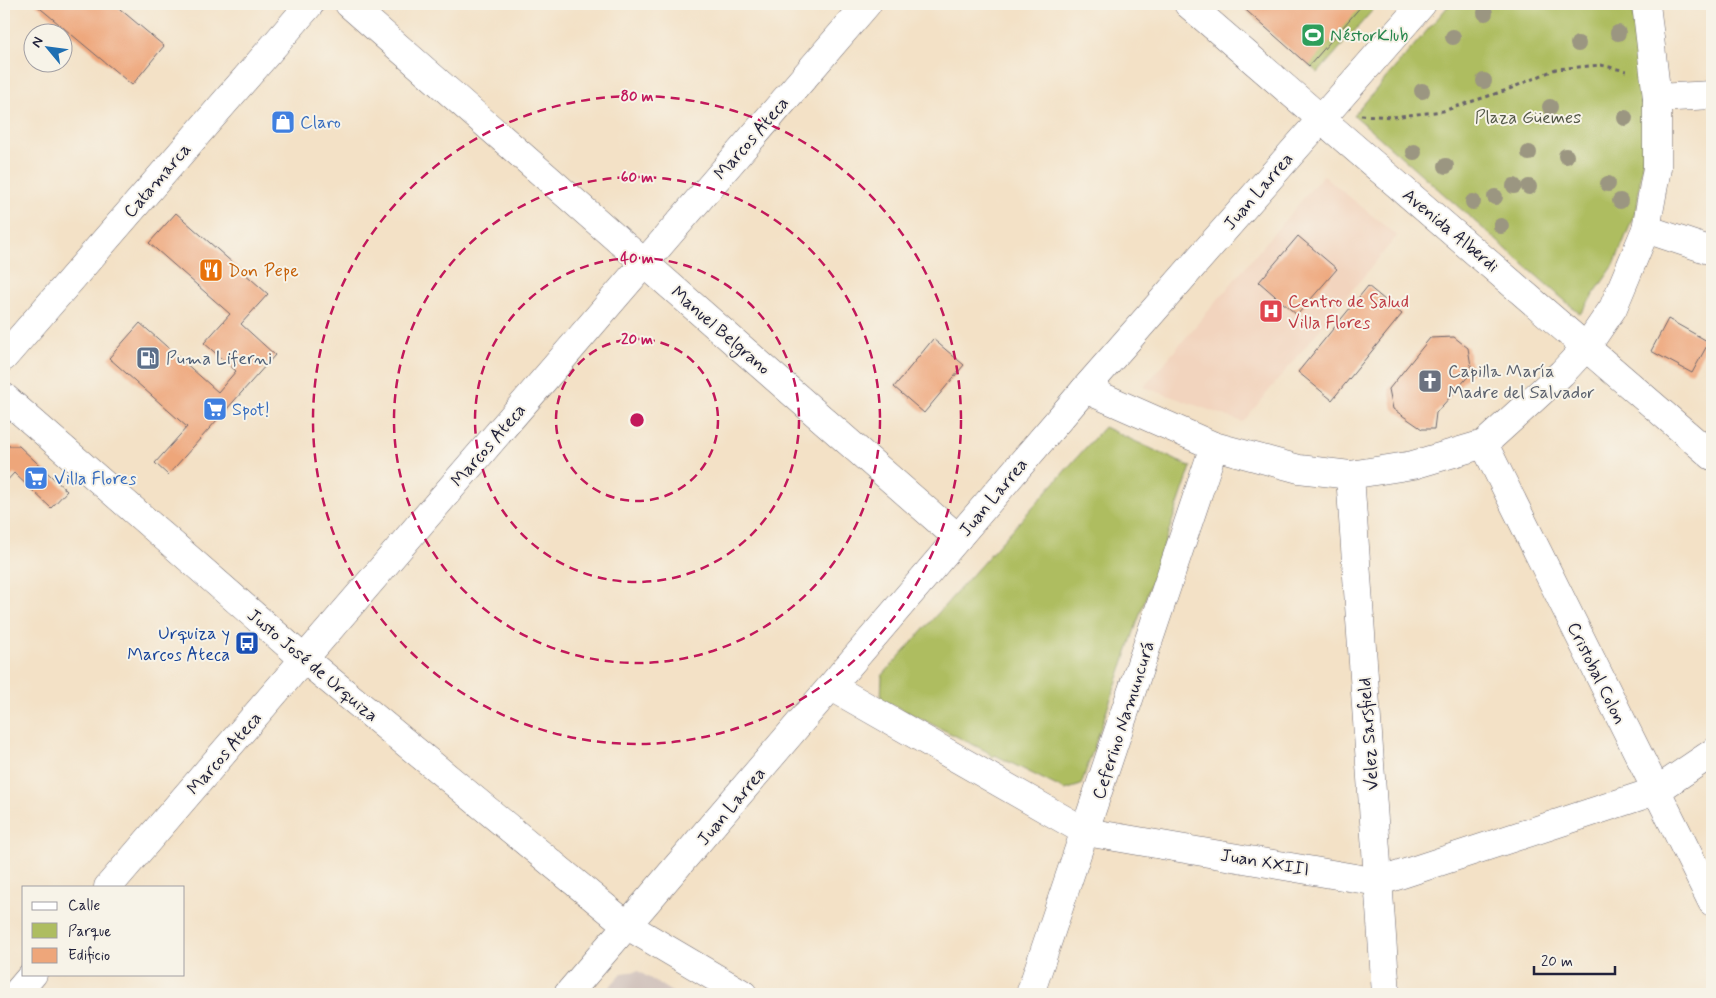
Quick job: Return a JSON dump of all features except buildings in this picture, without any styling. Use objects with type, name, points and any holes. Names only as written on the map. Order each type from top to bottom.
[{"type":"street","name":"Catamarca","points":[[4,357],[310,4]]},
{"type":"street","name":"Manuel Belgrano","points":[[349,4],[958,538]]},
{"type":"street","name":"Marcos Ateca","points":[[109,886],[867,4]]},
{"type":"street","name":"Avenida Alberdi","points":[[1188,4],[1587,346],[1712,456]]},
{"type":"street","name":"Juan Larrea","points":[[568,994],[1085,389],[1422,4]]},
{"type":"street","points":[[1085,389],[1214,446],[1299,469],[1350,475],[1413,465],[1484,444],[1562,373],[1587,346],[1613,308],[1646,228],[1657,168],[1656,88],[1646,4]]},
{"type":"street","points":[[1656,88],[1712,94]]},
{"type":"street","points":[[1646,228],[1712,250]]},
{"type":"street","name":"Justo José de Urquiza","points":[[4,397],[304,659],[628,926],[743,994]]},
{"type":"street","name":"Cristobal Colon","points":[[1484,444],[1712,902]]},
{"type":"street","name":"Ceferino Namuncurá","points":[[1030,994],[1086,832],[1214,446]]},
{"type":"street","name":"Velez Sarsfield","points":[[1350,475],[1386,994]]},
{"type":"street","name":"Juan XXIII","points":[[832,686],[1086,832],[1378,882],[1656,791],[1712,753]]},
{"type":"street","points":[[16,994],[31,976]]},
{"type":"path","points":[[1321,119],[1362,115],[1392,117],[1443,111],[1507,90],[1556,69],[1601,65],[1656,88]]},
{"type":"shaded area","name":"Centro de Salud Villa Flores","points":[[1323,175],[1397,236],[1243,422],[1144,387]]},
{"type":"shaded area","points":[[638,971],[675,994],[603,994],[622,973]]},
{"type":"green space","name":"NéstorKlub","points":[[1239,4],[1378,4],[1318,73]]},
{"type":"green space","name":"Plaza Güemes","points":[[1450,4],[1632,4],[1638,48],[1645,140],[1637,208],[1614,265],[1580,314],[1354,115]]},
{"type":"green space","points":[[1104,427],[1191,467],[1081,785],[1065,790],[995,755],[993,757],[986,751],[881,699],[882,676]]},
{"type":"place","name":"NéstorKlub","points":[[1313,35]]},
{"type":"place","name":"Claro","points":[[283,122]]},
{"type":"place","name":"Don Pepe","points":[[211,270]]},
{"type":"place","name":"Centro de Salud Villa Flores","points":[[1271,311]]},
{"type":"place","name":"Puma Liferni","points":[[148,358]]},
{"type":"place","name":"Capilla María Madre del Salvador","points":[[1430,381]]},
{"type":"place","name":"Spot!","points":[[215,409]]},
{"type":"place","name":"Villa Flores","points":[[36,478]]},
{"type":"place","name":"Urquiza y Marcos Ateca","points":[[247,643]]}]
